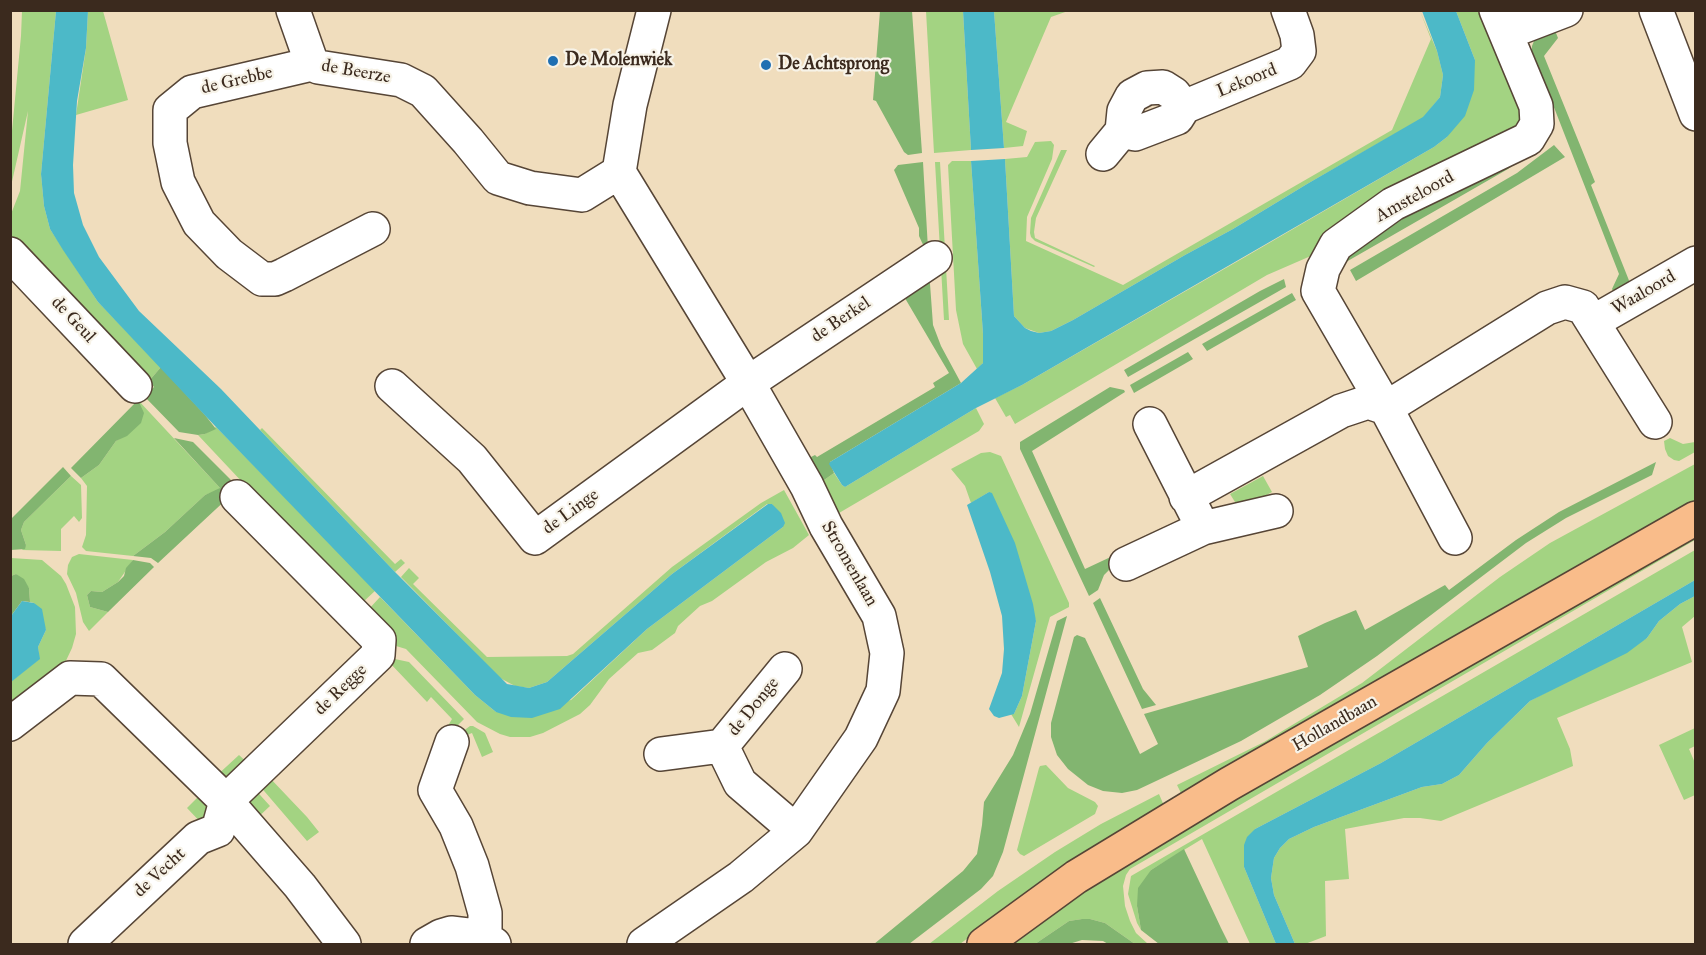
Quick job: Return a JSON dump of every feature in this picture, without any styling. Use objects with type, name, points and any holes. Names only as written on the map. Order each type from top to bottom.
[{"type":"main road","name":"Hollandbaan","points":[[984,945],[1076,878],[1229,784],[1695,518]]},
{"type":"street","name":"de Beerze","points":[[293,10],[312,64],[318,67],[401,80],[423,91],[498,178],[530,188],[582,195],[619,172]]},
{"type":"street","points":[[619,172],[630,105],[654,10]]},
{"type":"street","name":"Lekoord","points":[[1112,142],[1178,118],[1184,107],[1290,63],[1299,51],[1297,35],[1288,10]]},
{"type":"street","points":[[1501,22],[1566,10]]},
{"type":"street","points":[[1656,10],[1695,114]]},
{"type":"street","name":"Amsteloord","points":[[1455,538],[1386,408],[1318,291],[1323,269],[1336,245],[1393,204],[1528,139],[1537,124],[1536,106],[1501,22]]},
{"type":"street","name":"de Grebbe","points":[[312,64],[192,92],[170,110],[170,142],[178,182],[199,223],[230,254],[262,279],[275,279],[284,275],[373,229]]},
{"type":"street","name":"Stromenlaan","points":[[619,172],[748,383],[807,486],[826,526],[879,616],[887,653],[883,691],[861,738],[796,831],[741,877],[644,945]]},
{"type":"street","name":"de Geul","points":[[10,254],[135,386]]},
{"type":"street","name":"de Berkel","points":[[748,383],[935,258]]},
{"type":"street","name":"Waaloord","points":[[1593,322],[1695,263]]},
{"type":"street","points":[[1186,497],[1341,411],[1368,402],[1386,408],[1546,308],[1564,302],[1583,307],[1655,422]]},
{"type":"street","name":"de Linge","points":[[392,386],[472,459],[535,538],[748,383]]},
{"type":"street","points":[[1150,424],[1203,528]]},
{"type":"street","name":"de Regge","points":[[226,801],[378,655],[379,640],[237,497]]},
{"type":"street","points":[[1126,564],[1203,528],[1276,511]]},
{"type":"street","name":"de Donge","points":[[661,754],[722,746],[785,669]]},
{"type":"street","points":[[10,724],[70,678],[101,680],[226,801],[300,886],[344,945]]},
{"type":"street","points":[[427,945],[451,933],[468,935],[489,942],[485,913],[472,866],[456,826],[435,790],[452,741]]},
{"type":"street","name":"de Donge","points":[[722,746],[740,783],[796,831]]},
{"type":"street","name":"de Vecht","points":[[85,945],[198,838],[218,830],[226,801]]},
{"type":"green space","points":[[22,11],[56,11],[41,174],[44,206],[50,229],[98,302],[161,367],[149,381],[11,245],[11,214],[20,191],[28,111],[11,186],[10,152]]},
{"type":"green space","points":[[88,11],[103,11],[128,100],[76,115],[86,48]]},
{"type":"green space","points":[[880,11],[912,11],[922,153],[908,155],[904,152],[876,101],[873,100]]},
{"type":"green space","points":[[926,11],[963,11],[971,150],[934,153]]},
{"type":"green space","points":[[994,11],[1068,11],[1051,17],[1006,122],[1027,131],[1023,146],[1004,148]]},
{"type":"green space","points":[[1420,11],[1437,51],[1443,75],[1440,97],[1423,118],[1233,229],[1051,331],[1039,333],[1025,328],[1014,316],[1005,159],[1027,157],[1035,142],[1051,141],[1054,145],[1052,159],[1027,217],[1026,241],[1123,285],[1392,130],[1431,39]]},
{"type":"green space","points":[[1456,11],[1487,11],[1523,97],[1522,126],[1320,252],[1267,275],[1015,424],[1010,415],[1006,417],[995,398],[1022,385],[1245,257],[1434,147],[1447,137],[1475,60]]},
{"type":"green space","points":[[1554,28],[1558,38],[1544,56],[1595,182],[1591,185],[1630,283],[1615,295],[1612,289],[1619,274],[1532,51],[1534,41]]},
{"type":"green space","points":[[1554,145],[1565,157],[1356,281],[1350,270],[1517,173]]},
{"type":"green space","points":[[1061,150],[1067,150],[1036,218],[1035,238],[1094,267],[1035,241],[1031,237],[1031,218]]},
{"type":"green space","points":[[1524,157],[1508,169],[1346,262],[1342,255],[1383,225]]},
{"type":"green space","points":[[952,161],[971,161],[983,334],[983,363],[977,369],[963,344],[956,310],[948,165]]},
{"type":"green space","points":[[923,162],[928,249],[925,249],[919,236],[919,228],[894,170],[898,165]]},
{"type":"green space","points":[[935,162],[940,162],[949,320],[944,320]]},
{"type":"green space","points":[[929,270],[933,325],[941,346],[961,383],[830,462],[834,473],[820,483],[807,459],[815,455],[817,457],[935,387],[933,383],[949,373],[899,288]]},
{"type":"green space","points":[[1284,279],[1286,287],[1128,377],[1124,370]]},
{"type":"green space","points":[[1292,293],[1296,300],[1207,351],[1202,344]]},
{"type":"green space","points":[[1188,352],[1193,359],[1134,393],[1130,385]]},
{"type":"green space","points":[[161,367],[216,429],[198,435],[179,432],[144,396],[154,387],[149,381]]},
{"type":"green space","points":[[1110,387],[1125,392],[1032,451],[1085,569],[1117,554],[1117,562],[1104,575],[1098,590],[1089,596],[1020,449],[1020,442]]},
{"type":"green space","points":[[138,400],[221,489],[205,495],[165,532],[133,556],[86,551],[82,547],[86,535],[87,486],[81,478],[99,465],[116,441],[127,435]]},
{"type":"green space","points":[[138,400],[144,413],[141,423],[127,436],[116,441],[99,465],[81,478],[71,468]]},
{"type":"green space","points":[[976,408],[984,424],[979,431],[839,513],[820,483],[834,473],[845,487]]},
{"type":"green space","points":[[216,427],[376,590],[362,603],[291,534],[198,435],[205,434]]},
{"type":"green space","points":[[262,428],[395,564],[401,559],[405,563],[395,572],[260,430]]},
{"type":"green space","points":[[174,438],[193,442],[231,480],[223,488],[230,496],[158,563],[151,558],[133,556],[165,532],[205,495],[220,488]]},
{"type":"green space","points":[[1670,438],[1683,444],[1695,442],[1695,452],[1679,461],[1674,460],[1668,456],[1665,449],[1664,441]]},
{"type":"green space","points":[[990,452],[1001,456],[1069,603],[1069,607],[1050,617],[1019,727],[1011,714],[1014,714],[1022,696],[1036,621],[989,492],[971,503],[965,486],[951,469],[981,453]]},
{"type":"green space","points":[[1656,462],[1652,475],[1566,518],[1526,543],[1377,656],[1320,695],[1241,741],[1137,790],[1122,793],[1103,791],[1088,785],[1068,769],[1057,755],[1051,737],[1051,723],[1074,637],[1077,635],[1085,638],[1140,754],[1158,744],[1144,714],[1308,667],[1298,636],[1356,610],[1365,630],[1445,585],[1449,590],[1516,540],[1559,512]]},
{"type":"green space","points":[[1695,464],[1695,501],[1183,797],[1177,785],[1264,742],[1362,683],[1500,577],[1550,543]]},
{"type":"green space","points":[[63,467],[71,476],[24,522],[21,530],[26,545],[25,549],[11,550],[11,519]]},
{"type":"green space","points":[[71,476],[81,485],[82,518],[79,522],[74,516],[61,529],[61,551],[22,550],[26,545],[21,530],[24,522]]},
{"type":"green space","points":[[1263,476],[1272,492],[1240,510],[1230,494]]},
{"type":"green space","points":[[784,490],[809,535],[793,548],[766,562],[712,601],[700,606],[678,626],[675,633],[652,650],[638,653],[609,679],[590,705],[580,714],[530,737],[510,737],[477,722],[406,649],[396,646],[389,640],[368,610],[380,597],[475,695],[496,712],[571,700],[647,629],[783,527],[772,504],[767,504],[672,574],[547,682],[529,688],[515,686],[500,678],[401,577],[409,568],[419,578],[413,584],[487,657],[567,656],[573,654],[672,567],[761,503]]},
{"type":"green space","points":[[1695,529],[1695,540],[1130,869],[1123,886],[1125,906],[1136,933],[1148,944],[1135,944],[1105,923],[1082,919],[1069,921],[1035,944],[1002,944],[1083,887]]},
{"type":"green space","points":[[1695,550],[1695,580],[1381,763],[1255,829],[1244,867],[1276,944],[1250,944],[1202,839],[1151,870],[1137,906],[1141,930],[1128,894],[1131,876]]},
{"type":"green space","points":[[79,554],[133,560],[118,582],[102,592],[91,591],[87,595],[90,607],[108,612],[89,631],[83,622],[76,593],[67,574],[72,557]]},
{"type":"green space","points":[[11,558],[42,560],[61,576],[75,607],[76,634],[63,667],[11,715],[10,682],[39,659],[38,647],[46,630],[34,603],[30,602],[29,588],[16,574],[11,576]]},
{"type":"green space","points":[[133,560],[150,563],[154,567],[108,612],[90,607],[87,595],[91,591],[102,592],[118,582]]},
{"type":"green space","points":[[16,574],[24,579],[29,588],[30,602],[22,601],[11,616],[11,576]]},
{"type":"green space","points":[[1695,596],[1695,616],[1682,627],[1692,662],[1557,718],[1570,749],[1573,766],[1441,821],[1404,818],[1345,829],[1349,879],[1325,881],[1326,936],[1305,944],[1295,944],[1274,895],[1271,878],[1274,858],[1289,839],[1314,827],[1422,787],[1442,784],[1459,775],[1487,743],[1530,701],[1647,638],[1659,621],[1680,604]]},
{"type":"green space","points":[[1100,598],[1143,689],[1156,705],[1142,709],[1093,603]]},
{"type":"green space","points":[[1067,616],[1003,852],[993,876],[981,889],[909,944],[874,944],[963,871],[977,854],[984,802],[1013,755],[1030,714],[1057,621]]},
{"type":"green space","points":[[390,658],[409,662],[464,719],[452,731],[446,729],[452,719],[431,697],[427,702],[388,661]]},
{"type":"green space","points":[[470,726],[485,733],[493,752],[482,757],[472,733],[457,739],[455,737]]},
{"type":"green space","points":[[1695,728],[1695,746],[1689,749],[1695,763],[1695,795],[1684,800],[1659,745]]},
{"type":"green space","points":[[239,755],[251,766],[235,780],[214,778]]},
{"type":"green space","points":[[1046,765],[1068,788],[1095,802],[1098,806],[1095,814],[1024,856],[1017,850],[1039,768]]},
{"type":"green space","points":[[268,776],[319,832],[307,841],[259,785]]},
{"type":"green space","points":[[252,786],[270,806],[254,821],[244,793]]},
{"type":"green space","points":[[204,791],[216,804],[206,828],[187,808]]},
{"type":"green space","points":[[1159,794],[1165,808],[1005,910],[960,944],[929,944],[998,891],[1055,852],[1101,824]]},
{"type":"green space","points":[[1184,849],[1229,944],[1159,944],[1141,930],[1137,906],[1138,888],[1151,870]]},
{"type":"green space","points":[[1082,919],[1105,923],[1135,944],[1108,944],[1103,941],[1082,940],[1069,944],[1035,944],[1069,921]]},
{"type":"water","points":[[56,11],[88,11],[86,48],[77,101],[73,165],[74,193],[83,225],[99,257],[139,311],[221,389],[395,572],[507,684],[529,688],[547,682],[672,574],[768,504],[772,504],[781,513],[785,523],[783,527],[647,629],[560,709],[532,718],[511,717],[496,712],[475,695],[98,302],[63,250],[50,229],[44,206],[41,174]]},
{"type":"water","points":[[963,11],[994,11],[1004,148],[971,150]]},
{"type":"water","points":[[1422,11],[1456,11],[1475,60],[1474,90],[1465,116],[1447,137],[1434,147],[1022,385],[976,408],[845,487],[842,485],[829,464],[830,462],[961,383],[983,363],[971,161],[1005,159],[1014,316],[1031,331],[1039,333],[1051,331],[1233,229],[1423,117],[1440,97],[1443,75]]},
{"type":"water","points":[[989,492],[992,493],[1015,543],[1036,621],[1022,696],[1014,714],[999,718],[994,716],[989,709],[1002,673],[1004,649],[1002,616],[967,505]]},
{"type":"water","points":[[1695,580],[1695,596],[1680,604],[1659,621],[1647,638],[1627,653],[1530,701],[1487,743],[1459,775],[1442,784],[1422,787],[1314,827],[1289,839],[1274,858],[1271,878],[1274,895],[1295,944],[1276,944],[1244,867],[1244,845],[1247,837],[1255,829],[1381,763]]},
{"type":"water","points":[[22,601],[34,603],[42,609],[46,630],[38,647],[40,659],[11,682],[11,616]]},
{"type":"place","name":"De Molenwiek","points":[[553,61]]},
{"type":"place","name":"De Achtsprong","points":[[766,65]]}]
